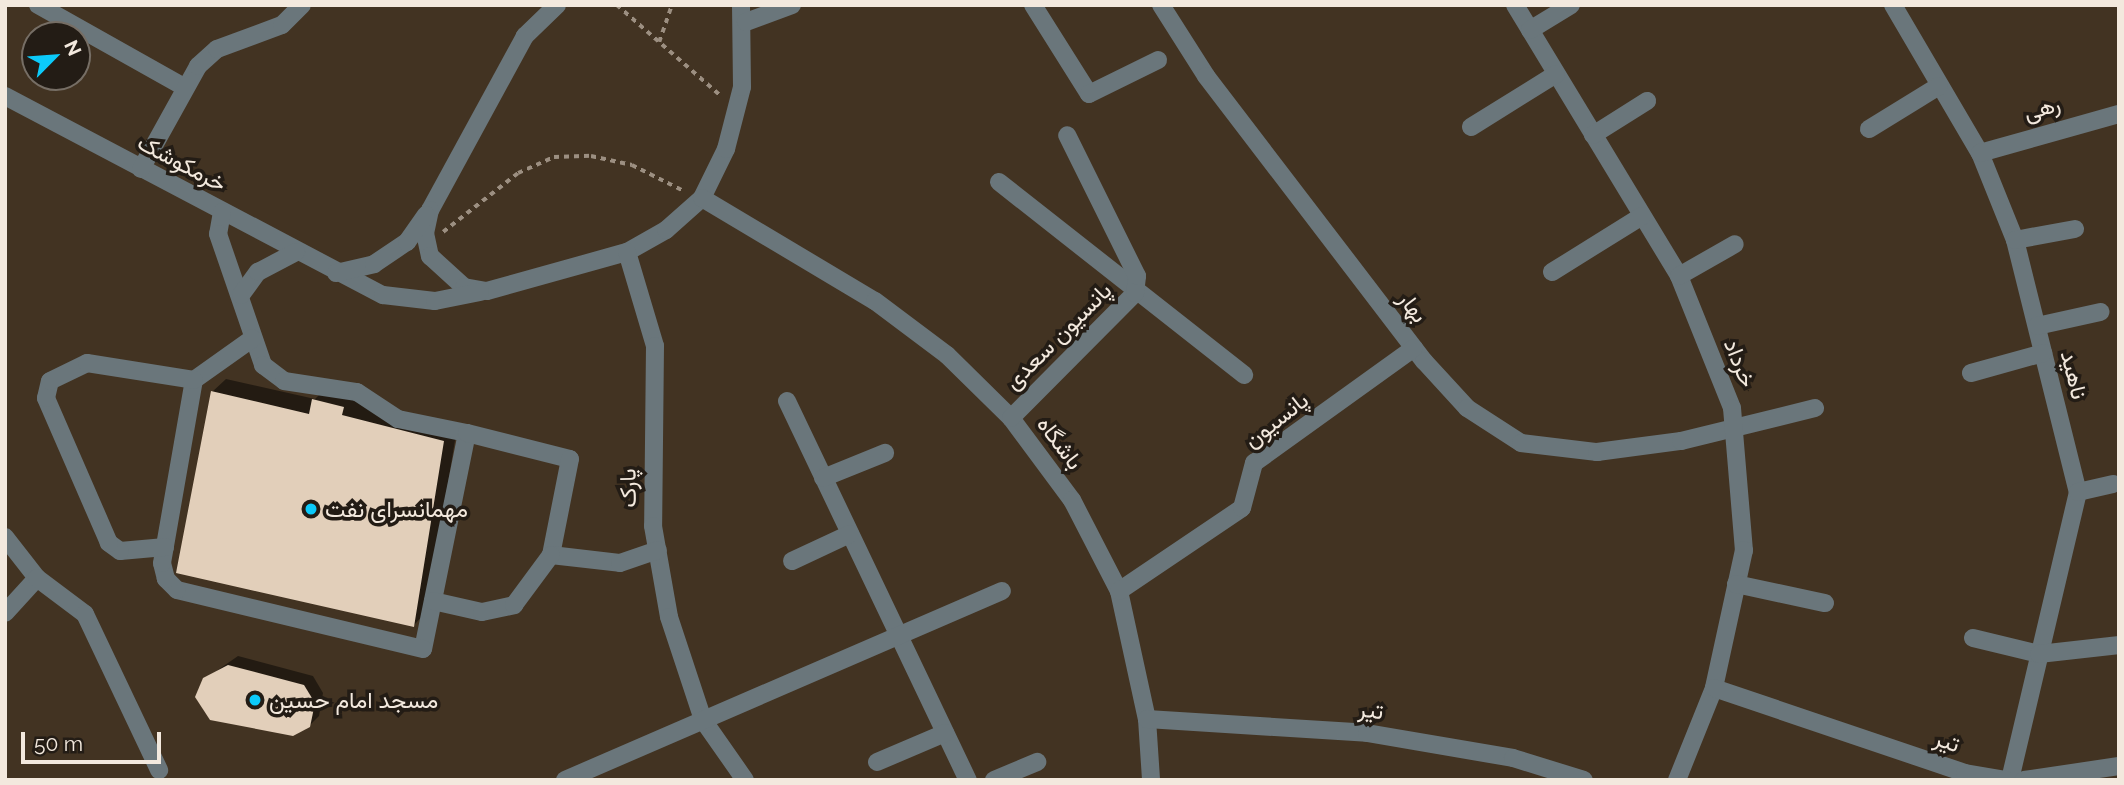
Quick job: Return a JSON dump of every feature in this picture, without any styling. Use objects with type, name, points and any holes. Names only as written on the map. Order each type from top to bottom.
[{"type":"street","points":[[38,5],[184,87]]},
{"type":"street","points":[[141,169],[184,87],[217,49],[282,25],[302,5]]},
{"type":"street","points":[[336,274],[374,264],[396,250],[430,210],[525,36],[557,5]]},
{"type":"street","points":[[702,198],[726,149],[736,108],[743,14],[792,5]]},
{"type":"street","points":[[1033,5],[1088,94],[1158,60]]},
{"type":"street","name":"بهار","points":[[1161,5],[1206,76],[1414,348],[1467,408],[1521,443],[1597,452],[1733,428],[1815,408]]},
{"type":"street","name":"خرداد","points":[[1515,5],[1679,276],[1732,408],[1744,550],[1714,688],[1677,780]]},
{"type":"street","points":[[1530,30],[1571,5]]},
{"type":"street","name":"ناهید","points":[[1894,5],[1980,153],[2015,240],[2078,492],[2008,780]]},
{"type":"street","points":[[1471,127],[1556,74]]},
{"type":"street","points":[[1869,129],[1939,86]]},
{"type":"street","name":"خرمکوشک","points":[[5,96],[336,274],[383,295],[435,301],[487,291],[627,252],[666,230],[702,198]]},
{"type":"street","points":[[1593,135],[1647,101]]},
{"type":"street","name":"رهی","points":[[1980,153],[2119,114]]},
{"type":"street","name":"پانسیون سعدی","points":[[1011,418],[1135,293],[1137,276],[1067,135]]},
{"type":"street","points":[[999,182],[1135,293],[1244,375]]},
{"type":"street","name":"باشگاه","points":[[702,198],[875,300],[947,355],[1011,418],[1072,500],[1119,590],[1147,719],[1151,780]]},
{"type":"street","points":[[430,210],[428,244],[443,275],[487,291]]},
{"type":"street","points":[[222,212],[218,234],[241,295],[253,338],[263,365],[284,381],[357,392],[398,419],[570,459],[551,555],[514,606],[482,612],[433,601]]},
{"type":"street","points":[[1552,272],[1643,216]]},
{"type":"street","points":[[2015,240],[2075,229]]},
{"type":"street","points":[[1679,276],[1735,244]]},
{"type":"street","points":[[241,295],[258,272],[296,252]]},
{"type":"street","name":"پارک","points":[[627,252],[654,346],[651,426],[658,550],[669,617],[703,720],[745,780]]},
{"type":"street","points":[[2037,326],[2100,312]]},
{"type":"street","points":[[165,547],[120,551],[109,543],[47,398],[50,381],[87,363],[194,380],[253,338]]},
{"type":"street","name":"پانسیون","points":[[1119,590],[1242,508],[1254,463],[1414,348]]},
{"type":"street","points":[[1971,373],[2043,353]]},
{"type":"street","points":[[194,380],[165,547],[166,579],[177,590],[423,649],[467,433]]},
{"type":"street","points":[[787,401],[968,780]]},
{"type":"street","points":[[823,478],[885,453]]},
{"type":"street","points":[[2078,492],[2113,484]]},
{"type":"street","points":[[792,561],[850,534]]},
{"type":"street","points":[[5,537],[37,578],[85,614],[159,770]]},
{"type":"street","points":[[551,555],[620,564],[658,550]]},
{"type":"street","points":[[5,613],[37,578]]},
{"type":"street","points":[[1736,584],[1825,603]]},
{"type":"street","points":[[565,780],[1002,591]]},
{"type":"street","points":[[1973,638],[2039,654],[2119,645]]},
{"type":"street","name":"تیر","points":[[1714,688],[1965,773],[2008,780]]},
{"type":"street","name":"تیر","points":[[1147,719],[1367,733],[1513,758],[1584,780]]},
{"type":"street","points":[[877,762],[945,733]]},
{"type":"street","points":[[994,780],[1037,762]]},
{"type":"street","points":[[2024,780],[2119,766]]},
{"type":"path","points":[[617,5],[736,108]]},
{"type":"path","points":[[659,43],[672,5]]},
{"type":"path","points":[[428,244],[518,173],[554,157],[591,156],[632,165],[702,198]]},
{"type":"building","name":"مهمانسرای نفت","points":[[211,391],[309,414],[312,399],[344,407],[342,415],[444,441],[414,627],[176,573]]},
{"type":"building","name":"مسجد امام حسین","points":[[228,665],[304,685],[315,703],[310,727],[293,736],[210,720],[195,697],[203,678]]},
{"type":"place","name":"مهمانسرای نفت","points":[[311,509]]},
{"type":"place","name":"مسجد امام حسین","points":[[255,700]]}]
